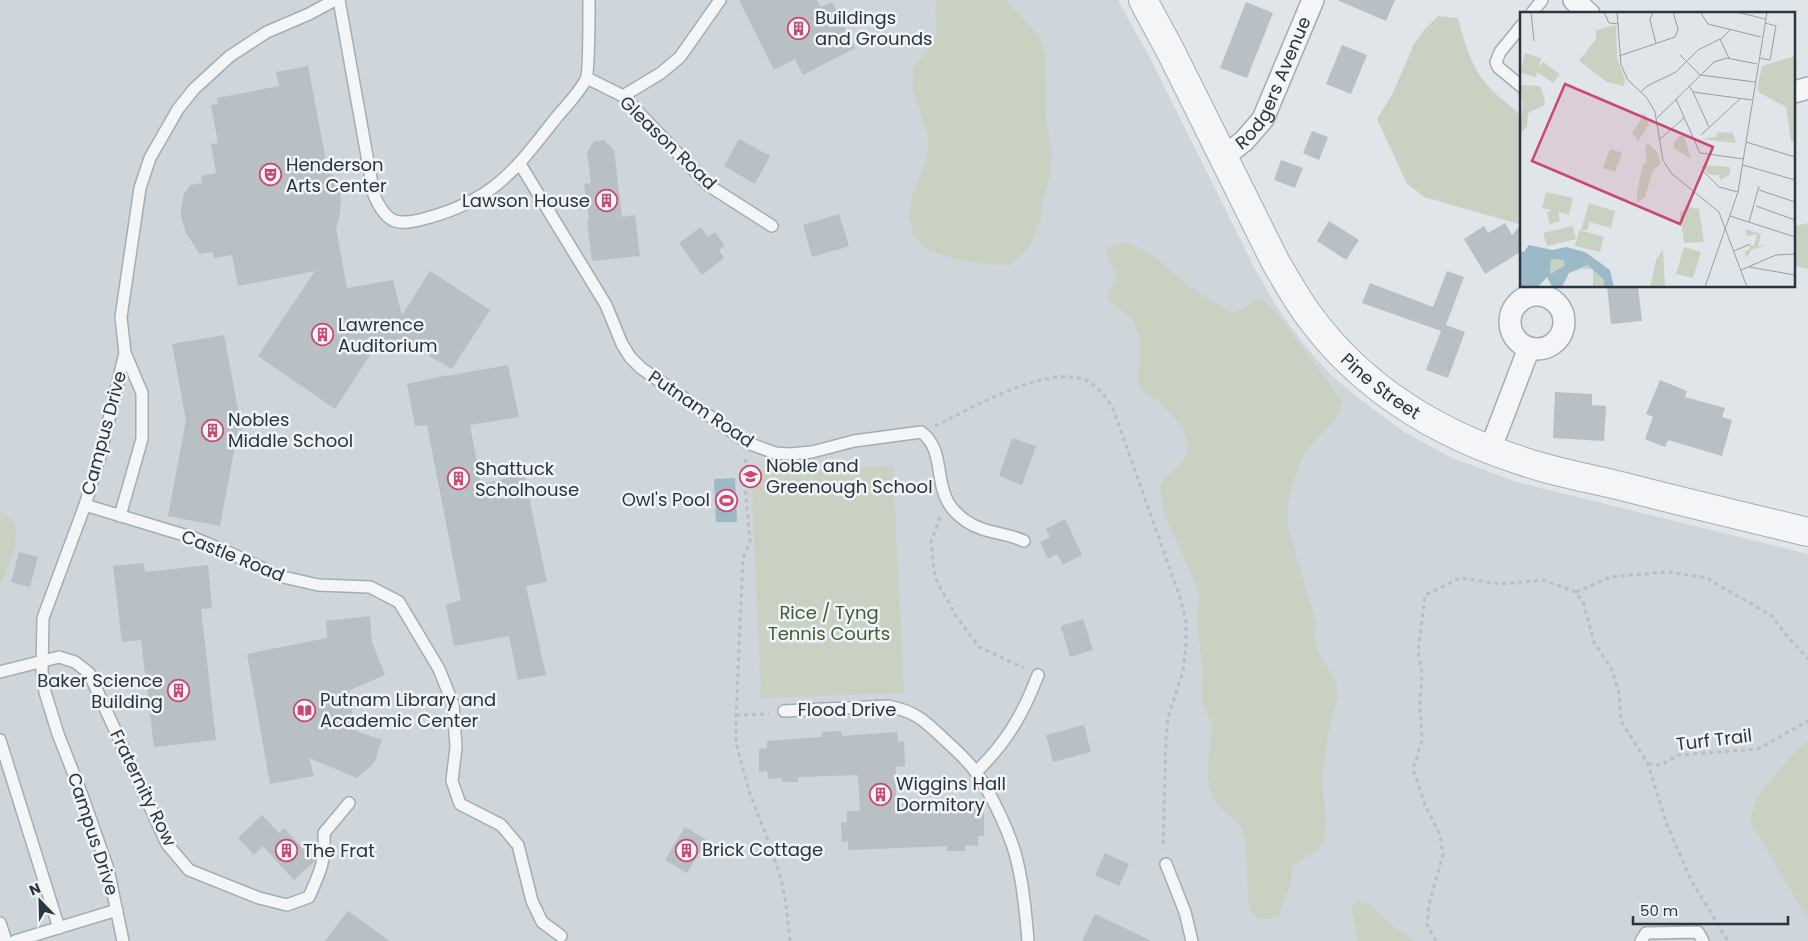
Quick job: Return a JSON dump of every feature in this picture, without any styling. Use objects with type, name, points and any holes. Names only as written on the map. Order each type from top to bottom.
[{"type":"street","name":"Pine Street","points":[[1143,0],[1167,44],[1276,263],[1309,317],[1347,360],[1370,380],[1416,414],[1461,439],[1524,462],[1808,532]]},
{"type":"street","name":"Rodgers Avenue","points":[[1223,157],[1244,140],[1263,119],[1313,0]]},
{"type":"street","points":[[1574,0],[1588,12]]},
{"type":"street","points":[[1490,450],[1529,348]]},
{"type":"lane","name":"Campus Drive","points":[[123,941],[108,869],[58,734],[45,692],[42,661],[43,618],[85,505],[100,456],[125,353],[121,317],[140,188],[150,158],[164,130],[194,89],[230,56],[267,32],[337,0],[374,195],[386,217],[397,223],[409,223],[460,208],[498,185],[520,164],[588,78]]},
{"type":"lane","points":[[588,78],[589,0]]},
{"type":"lane","points":[[623,96],[661,73],[680,56],[720,0]]},
{"type":"lane","points":[[1533,12],[1542,0]]},
{"type":"lane","points":[[1520,27],[1500,52],[1496,62],[1498,67],[1520,85]]},
{"type":"lane","name":"Gleason Road","points":[[588,78],[623,96],[708,185],[772,226]]},
{"type":"lane","name":"Putnam Road","points":[[520,164],[606,305],[622,344],[630,357],[641,368],[748,443],[775,453],[790,454],[812,452],[854,441],[921,432]]},
{"type":"lane","points":[[120,516],[142,439],[142,394],[125,353]]},
{"type":"lane","points":[[921,432],[929,438],[934,446],[946,500],[953,510],[965,521],[980,530],[1013,536],[1024,541]]},
{"type":"lane","name":"Castle Road","points":[[85,505],[194,538],[278,576],[318,585],[370,587],[399,602],[439,670],[453,704],[456,747],[452,781],[460,804],[501,825],[518,845],[535,908],[542,922],[561,936]]},
{"type":"lane","name":"Fraternity Row","points":[[0,672],[59,657],[75,662],[89,673],[167,844],[189,870],[259,898],[286,905],[309,897],[321,871],[325,856],[324,833],[349,803]]},
{"type":"lane","points":[[976,772],[992,756],[1014,728],[1028,701],[1038,675]]},
{"type":"lane","name":"Flood Drive","points":[[784,711],[888,706],[903,709],[917,715],[961,755],[976,772],[994,803],[1018,863],[1024,896],[1028,941]]},
{"type":"lane","points":[[0,740],[59,928]]},
{"type":"lane","points":[[1166,864],[1185,912],[1192,941]]},
{"type":"lane","points":[[15,941],[117,910]]},
{"type":"lane","points":[[0,923],[6,941]]},
{"type":"lane","points":[[1641,941],[1646,933],[1698,932],[1703,941]]},
{"type":"path","points":[[921,432],[1007,391],[1062,377],[1078,378],[1091,383],[1104,394],[1112,406],[1181,600],[1186,621],[1183,672],[1168,717],[1166,737],[1163,850],[1166,864]]},
{"type":"path","points":[[748,443],[744,473],[750,542],[743,558],[736,743],[750,794],[780,875],[786,903],[790,941]]},
{"type":"path","points":[[946,500],[931,542],[935,578],[956,616],[979,647],[1038,675]]},
{"type":"path","points":[[1576,592],[1610,577],[1666,572],[1705,577],[1772,616],[1785,634],[1808,659]]},
{"type":"path","points":[[1436,941],[1427,924],[1429,904],[1443,855],[1440,835],[1425,805],[1413,769],[1422,741],[1420,703],[1422,672],[1418,652],[1424,595],[1460,578],[1501,584],[1543,580],[1576,592],[1583,602],[1594,642],[1612,670],[1619,692],[1621,721],[1648,764],[1667,825],[1691,880],[1728,941]]},
{"type":"path","points":[[736,715],[762,715],[784,711]]},
{"type":"path","name":"Turf Trail","points":[[1648,764],[1661,764],[1678,755],[1758,749],[1808,721]]},
{"type":"shaded area","name":"Noble and Greenough School","points":[[0,0],[1118,0],[1151,60],[1257,273],[1274,302],[1312,354],[1332,376],[1357,397],[1404,432],[1452,458],[1517,482],[1808,554],[1808,941],[0,941]]},
{"type":"green space","points":[[935,0],[1006,0],[1038,34],[1045,52],[1046,119],[1052,153],[1050,176],[1040,222],[1027,250],[1010,265],[985,264],[957,259],[928,250],[913,234],[909,216],[912,195],[925,164],[929,139],[912,86],[914,66],[928,49],[937,32]]},
{"type":"green space","points":[[1438,16],[1458,18],[1468,52],[1481,78],[1520,114],[1520,224],[1424,197],[1407,184],[1377,119],[1392,95],[1414,44],[1423,31]]},
{"type":"green space","points":[[1808,223],[1808,269],[1796,266],[1796,226]]},
{"type":"green space","points":[[1121,243],[1129,243],[1151,254],[1189,286],[1234,312],[1241,310],[1258,298],[1266,302],[1281,319],[1342,401],[1339,414],[1303,455],[1293,482],[1288,504],[1289,530],[1316,622],[1314,640],[1320,655],[1336,682],[1338,698],[1331,717],[1322,779],[1326,821],[1323,842],[1317,850],[1293,865],[1291,882],[1279,916],[1274,918],[1264,919],[1257,917],[1251,910],[1249,905],[1245,843],[1241,826],[1216,803],[1210,789],[1207,768],[1212,726],[1202,701],[1203,669],[1197,627],[1199,592],[1163,511],[1160,490],[1162,480],[1184,458],[1187,442],[1180,425],[1172,415],[1159,401],[1145,393],[1139,385],[1140,347],[1134,323],[1113,305],[1107,296],[1117,276],[1106,253],[1108,248]]},
{"type":"green space","name":"Rice / Tyng Tennis Courts","points":[[893,466],[904,693],[761,698],[751,471]]},
{"type":"green space","points":[[0,513],[10,518],[15,525],[16,534],[12,555],[1,585],[0,585]]},
{"type":"green space","points":[[1808,741],[1808,920],[1750,821],[1757,797],[1795,751]]},
{"type":"green space","points":[[1357,900],[1370,905],[1384,919],[1414,941],[1358,941],[1352,907]]},
{"type":"water","name":"Owl's Pool","points":[[735,478],[737,522],[716,522],[714,479]]},
{"type":"building","name":"Buildings and Grounds","points":[[739,0],[817,0],[821,7],[832,2],[855,48],[803,75],[795,59],[774,70]]},
{"type":"building","points":[[1337,0],[1395,0],[1386,21]]},
{"type":"building","points":[[1246,2],[1273,13],[1247,78],[1220,68]]},
{"type":"building","points":[[1342,45],[1367,55],[1351,94],[1326,84]]},
{"type":"building","points":[[308,66],[327,166],[338,182],[340,191],[341,201],[336,228],[347,288],[393,280],[402,315],[430,271],[490,310],[452,369],[406,343],[374,349],[335,409],[258,356],[315,271],[238,286],[232,255],[214,258],[213,252],[200,254],[186,233],[181,217],[184,194],[190,185],[202,183],[201,176],[216,173],[211,144],[218,143],[211,105],[218,104],[217,98],[279,86],[276,72]]},
{"type":"building","points":[[1312,131],[1328,137],[1319,160],[1303,153]]},
{"type":"building","points":[[739,139],[770,156],[755,184],[724,166]]},
{"type":"building","name":"Lawson House","points":[[604,140],[614,150],[622,217],[635,215],[640,256],[592,261],[584,184],[591,183],[587,152],[594,141]]},
{"type":"building","points":[[1281,160],[1303,168],[1295,188],[1274,180]]},
{"type":"building","points":[[839,214],[849,246],[812,257],[803,225]]},
{"type":"building","points":[[1329,221],[1359,240],[1346,260],[1317,241]]},
{"type":"building","points":[[1505,223],[1512,235],[1520,225],[1520,252],[1485,274],[1464,239],[1484,226],[1488,233]]},
{"type":"building","points":[[701,227],[708,237],[715,232],[725,246],[719,250],[724,258],[702,275],[679,243]]},
{"type":"building","points":[[1447,271],[1464,277],[1446,325],[1465,332],[1448,378],[1426,370],[1441,331],[1362,303],[1370,283],[1433,307]]},
{"type":"building","points":[[1607,288],[1638,288],[1642,321],[1611,324]]},
{"type":"building","name":"Nobles Middle School","points":[[224,335],[242,431],[238,430],[220,526],[168,516],[186,420],[172,344]]},
{"type":"building","name":"Shattuck Scholhouse","points":[[508,365],[519,417],[470,425],[481,484],[524,474],[547,582],[526,586],[546,675],[518,680],[509,636],[454,646],[446,605],[461,600],[427,425],[415,426],[407,384]]},
{"type":"building","points":[[1660,380],[1687,391],[1685,397],[1725,408],[1722,417],[1732,420],[1722,456],[1668,440],[1665,447],[1645,439],[1653,417],[1646,414]]},
{"type":"building","points":[[1555,392],[1592,394],[1592,405],[1606,406],[1604,441],[1553,438]]},
{"type":"building","points":[[1012,438],[1036,446],[1022,485],[999,476]]},
{"type":"building","points":[[1065,519],[1082,555],[1063,565],[1057,554],[1048,559],[1040,542],[1050,537],[1046,529]]},
{"type":"building","points":[[19,552],[38,557],[30,587],[11,582]]},
{"type":"building","name":"Baker Science Building","points":[[144,563],[145,572],[208,565],[212,608],[201,609],[216,740],[154,747],[141,640],[122,642],[113,566]]},
{"type":"building","name":"Putnam Library and Academic Center","points":[[370,616],[372,642],[385,675],[350,690],[354,730],[382,740],[374,763],[357,778],[309,758],[314,776],[270,784],[247,654],[327,638],[326,621]]},
{"type":"building","points":[[1083,619],[1093,650],[1070,657],[1061,626]]},
{"type":"building","points":[[1084,725],[1091,752],[1053,762],[1046,735]]},
{"type":"building","name":"Wiggins Hall Dormitory","points":[[841,731],[842,736],[897,732],[898,742],[904,741],[905,766],[896,767],[896,804],[977,803],[977,813],[984,813],[984,836],[978,836],[978,846],[965,845],[965,851],[947,851],[947,846],[848,850],[848,841],[842,842],[841,823],[847,822],[847,811],[860,811],[858,775],[798,777],[798,782],[782,782],[782,778],[768,779],[767,771],[759,772],[759,749],[767,748],[767,741],[822,737],[822,732]]},
{"type":"building","name":"The Frat","points":[[262,815],[279,833],[284,828],[315,861],[294,880],[263,846],[254,855],[238,838]]},
{"type":"building","name":"Brick Cottage","points":[[685,827],[707,840],[687,873],[665,860]]},
{"type":"building","points":[[1105,853],[1129,864],[1119,886],[1095,875]]},
{"type":"building","points":[[348,911],[390,941],[325,941]]},
{"type":"building","points":[[1095,914],[1152,941],[1082,941]]},
{"type":"place","name":"Buildings and Grounds","points":[[799,28]]},
{"type":"place","name":"Henderson Arts Center","points":[[270,175]]},
{"type":"place","name":"Lawson House","points":[[606,201]]},
{"type":"place","name":"Lawrence Auditorium","points":[[322,335]]},
{"type":"place","name":"Nobles Middle School","points":[[212,430]]},
{"type":"place","name":"Noble and Greenough School","points":[[750,476]]},
{"type":"place","name":"Shattuck Scholhouse","points":[[459,479]]},
{"type":"place","name":"Owl's Pool","points":[[726,500]]},
{"type":"place","name":"Baker Science Building","points":[[179,691]]},
{"type":"place","name":"Putnam Library and Academic Center","points":[[304,710]]},
{"type":"place","name":"Wiggins Hall Dormitory","points":[[880,794]]},
{"type":"place","name":"Brick Cottage","points":[[686,850]]},
{"type":"place","name":"The Frat","points":[[287,851]]}]
